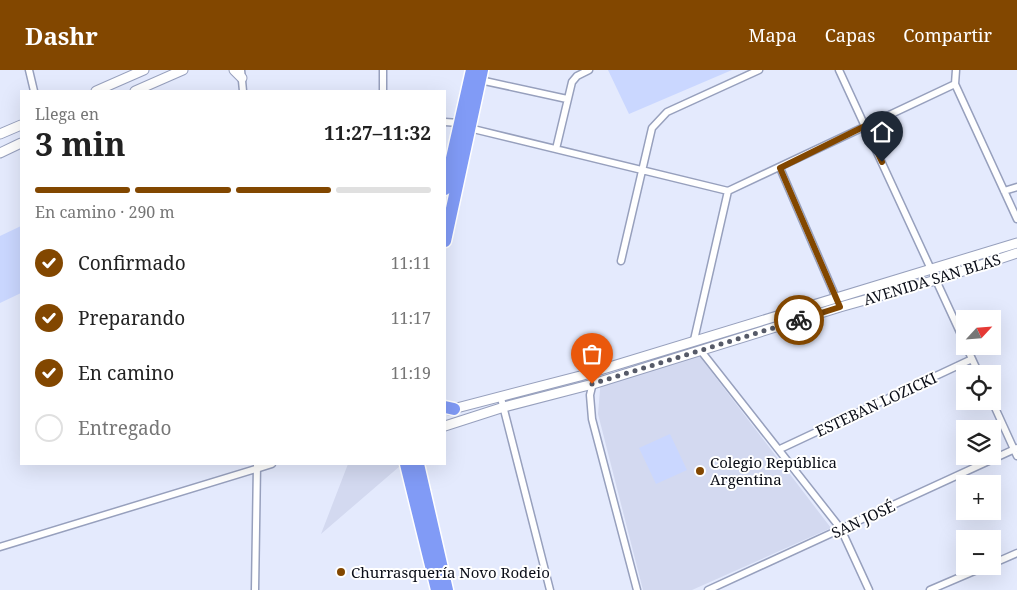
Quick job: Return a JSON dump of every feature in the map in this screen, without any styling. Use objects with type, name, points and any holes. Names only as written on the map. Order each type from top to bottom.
[{"type":"highway","points":[[446,186],[478,73]]},
{"type":"highway","points":[[446,235],[464,125]]},
{"type":"highway","points":[[406,465],[438,590]]},
{"type":"highway","points":[[418,465],[447,590]]},
{"type":"street","points":[[29,70],[34,90]]},
{"type":"street","points":[[98,90],[144,70]]},
{"type":"street","points":[[137,90],[183,70]]},
{"type":"street","points":[[234,70],[241,74],[243,90]]},
{"type":"street","points":[[383,70],[384,90]]},
{"type":"street","points":[[556,149],[572,82],[577,76],[589,70]]},
{"type":"street","points":[[621,261],[652,128],[659,118],[667,112],[759,70]]},
{"type":"street","points":[[839,70],[956,323]]},
{"type":"street","points":[[956,70],[955,84],[1017,219]]},
{"type":"street","points":[[478,73],[567,99]]},
{"type":"street","points":[[446,122],[464,125],[728,191],[955,84]]},
{"type":"street","points":[[0,134],[20,125]]},
{"type":"street","points":[[0,153],[20,143]]},
{"type":"street","points":[[780,168],[838,302]]},
{"type":"street","points":[[1004,191],[1017,187]]},
{"type":"street","points":[[694,340],[728,191]]},
{"type":"street","name":"AVENIDA SAN BLAS","points":[[446,426],[701,351],[931,270],[1017,243]]},
{"type":"street","name":"AVENIDA SAN BLAS","points":[[448,409],[501,398],[694,340],[838,302],[936,280],[1017,253]]},
{"type":"street","points":[[701,351],[780,449],[841,529],[869,590]]},
{"type":"street","points":[[970,355],[975,365]]},
{"type":"street","name":"ESTEBAN LOZICKI","points":[[780,449],[972,359]]},
{"type":"street","points":[[596,370],[592,384],[590,407],[592,419],[637,590]]},
{"type":"street","points":[[501,398],[550,590]]},
{"type":"street","points":[[996,410],[1017,456]]},
{"type":"street","name":"SAN JOSÉ","points":[[708,590],[1015,449]]},
{"type":"street","points":[[0,547],[257,466],[255,590]]},
{"type":"street","points":[[1001,560],[1017,553]]},
{"type":"street","points":[[930,590],[965,575]]},
{"type":"shaded area","points":[[608,70],[732,70],[629,114]]},
{"type":"shaded area","points":[[20,226],[20,293],[0,303],[0,236]]},
{"type":"shaded area","name":"Colegio República Argentina","points":[[694,349],[831,528],[692,590],[643,590],[598,414],[601,378]]},
{"type":"shaded area","points":[[670,434],[687,470],[656,484],[639,448]]},
{"type":"shaded area","points":[[348,465],[400,465],[400,466],[321,534]]},
{"type":"way so far","points":[[592,384],[799,320]]},
{"type":"place","name":"Colegio República Argentina","points":[[700,471]]},
{"type":"place","name":"Churrasquería Novo Rodeio","points":[[341,572]]},
{"type":"route","points":[[799,320],[840,307],[780,168],[865,126],[882,162]]}]
